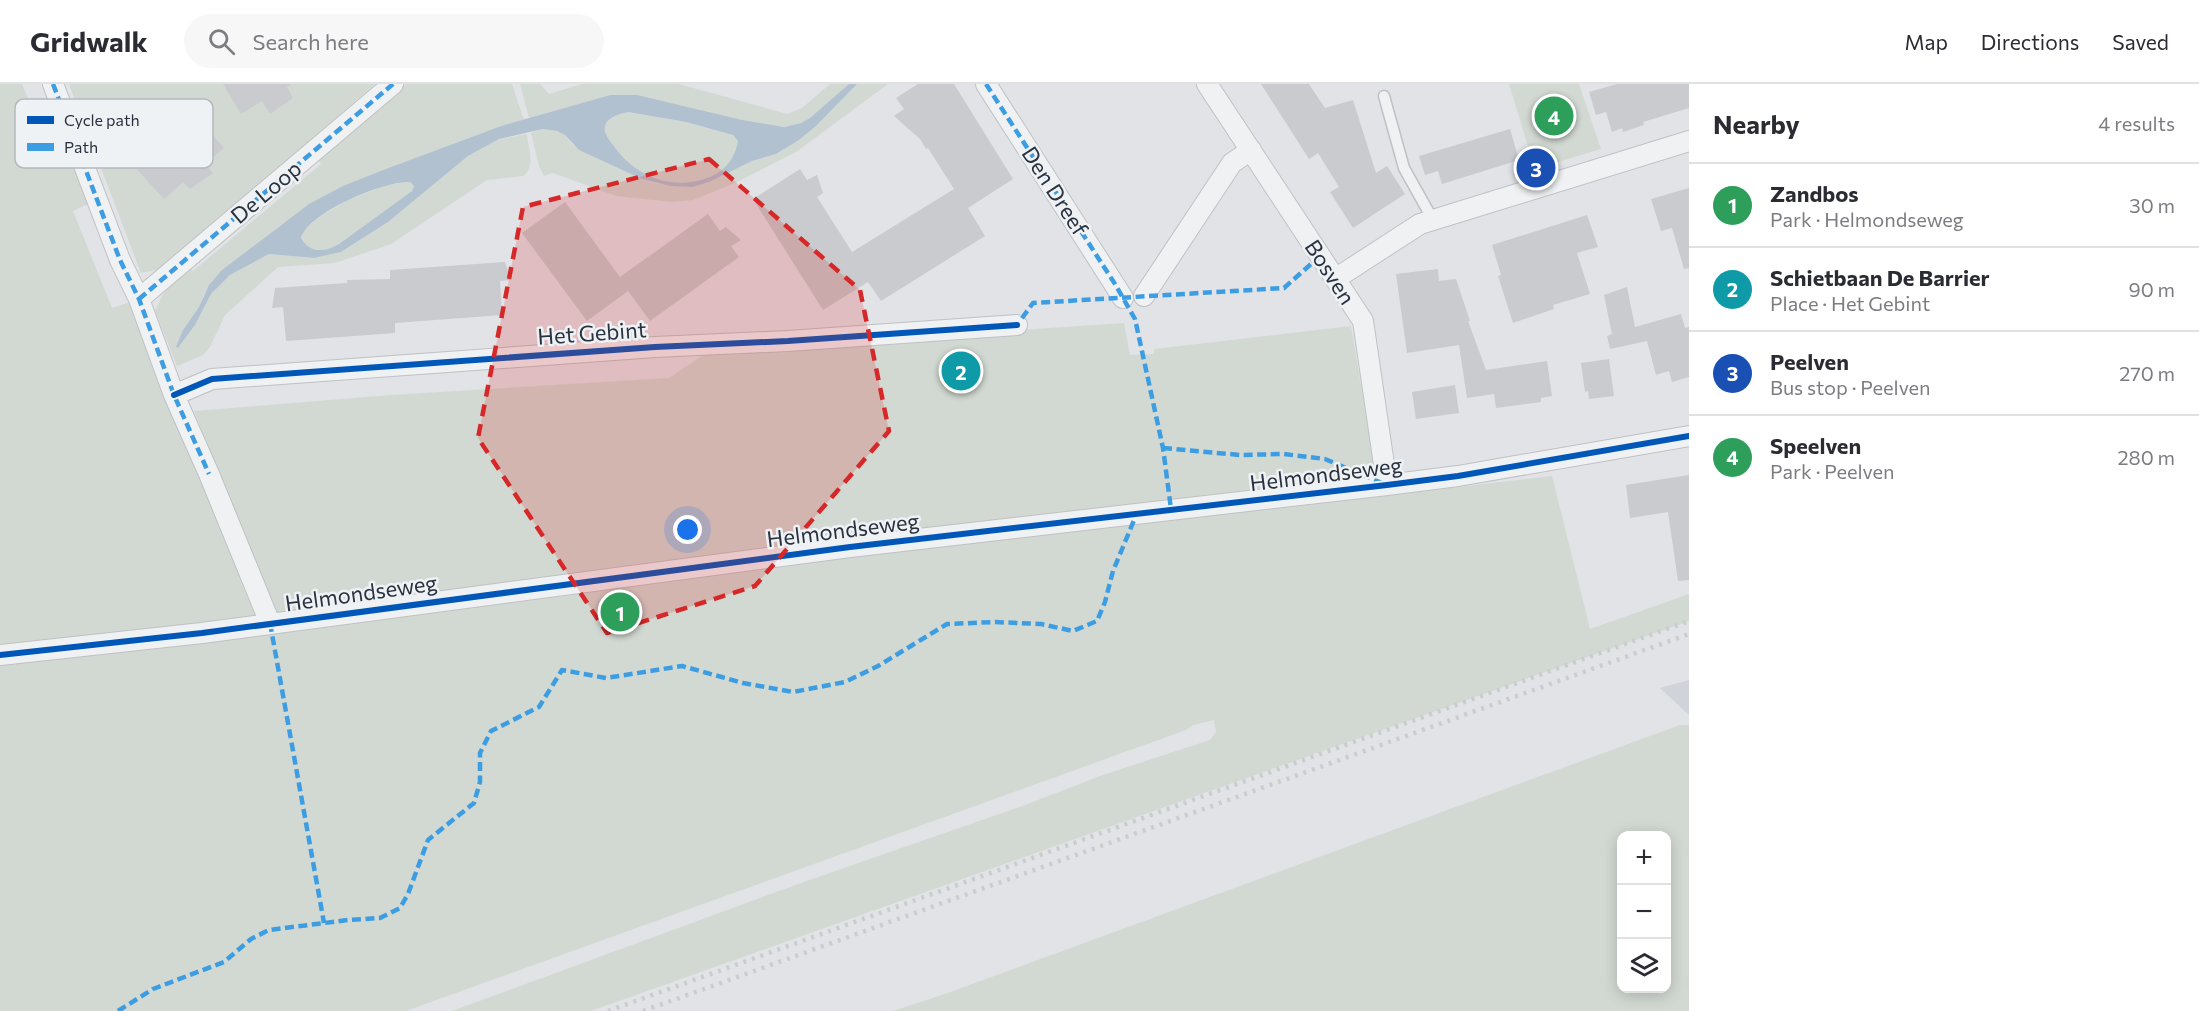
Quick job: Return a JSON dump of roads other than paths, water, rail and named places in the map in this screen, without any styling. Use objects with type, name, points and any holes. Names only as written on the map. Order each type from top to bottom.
[{"type":"street","name":"Helmondseweg","points":[[54,84],[60,99]]},
{"type":"street","name":"De Loop","points":[[139,299],[393,84]]},
{"type":"street","name":"Den Dreef","points":[[986,84],[1123,298]]},
{"type":"street","name":"Bosven","points":[[1207,84],[1363,321],[1387,486]]},
{"type":"street","points":[[1335,279],[1420,224],[1689,141]]},
{"type":"street","points":[[1144,296],[1232,162],[1251,150]]},
{"type":"street","name":"Helmondseweg","points":[[86,168],[120,260],[139,299],[174,395],[270,623]]},
{"type":"street","name":"Het Gebint","points":[[174,395],[212,379],[644,348],[788,341],[1017,325]]},
{"type":"street","name":"Helmondseweg","points":[[0,655],[270,623],[850,547],[1387,486],[1689,436]]},
{"type":"lane","points":[[1384,96],[1404,168],[1432,220]]},
{"type":"water","points":[[849,84],[857,84],[799,140],[776,154],[752,161],[709,182],[693,187],[671,186],[642,179],[579,150],[565,135],[557,131],[543,129],[499,139],[468,156],[388,222],[341,252],[314,258],[269,254],[230,275],[211,294],[195,325],[178,348],[176,347],[183,330],[199,307],[209,285],[222,270],[309,204],[343,186],[501,126],[610,95],[637,95],[742,120],[784,127],[810,118]],"holes":[[[628,112],[686,122],[733,135],[738,141],[735,152],[726,166],[712,176],[698,181],[685,183],[658,179],[645,174],[623,157],[606,134],[605,126],[608,120]],[[410,182],[414,186],[412,191],[339,244],[318,250],[309,247],[301,238],[307,228],[318,218],[349,200],[366,192]]]},
{"type":"railway","points":[[608,1011],[1689,621]]},
{"type":"railway","points":[[643,1011],[1689,634]]},
{"type":"place","name":"Speelven","points":[[1554,116]]},
{"type":"place","name":"Peelven","points":[[1536,168]]},
{"type":"place","name":"Schietbaan De Barrier","points":[[961,371]]},
{"type":"place","name":"Zandbos","points":[[620,612]]}]
